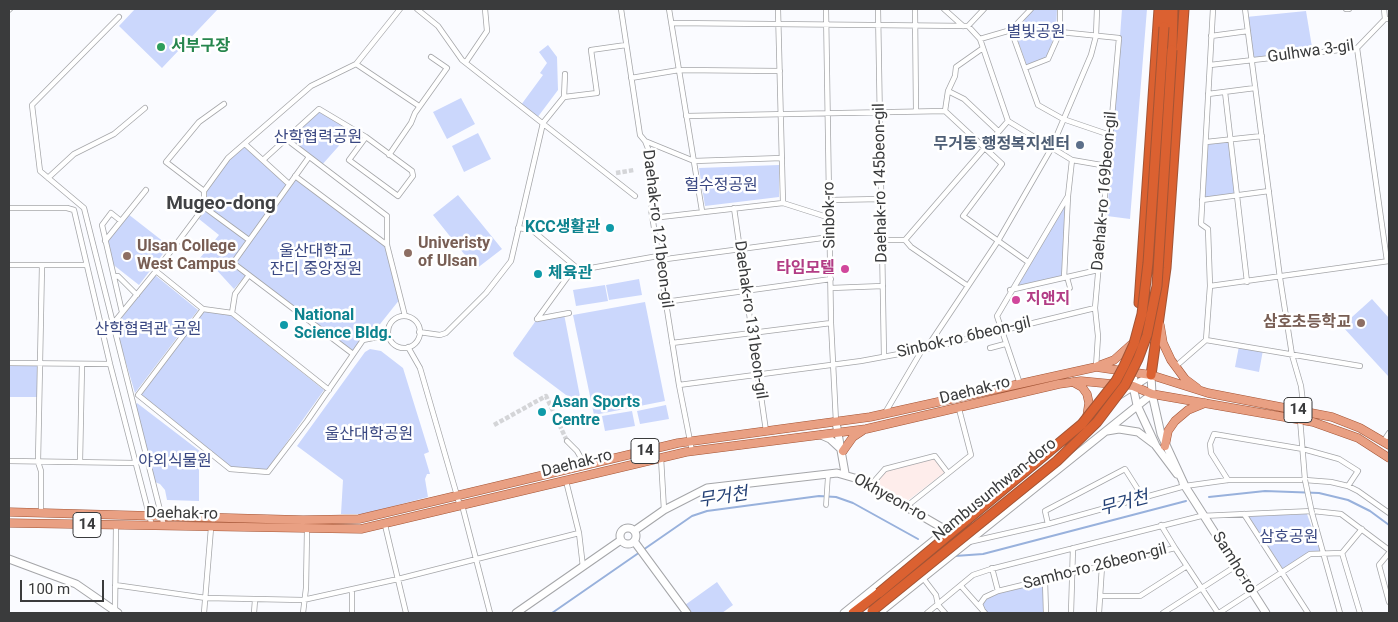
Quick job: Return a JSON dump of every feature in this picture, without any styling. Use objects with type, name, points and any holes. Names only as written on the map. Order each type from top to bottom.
[{"type":"highway","points":[[1134,373],[1133,343],[1140,296],[1159,9]]},
{"type":"highway","points":[[852,613],[879,593],[1070,435],[1099,403],[1120,373],[1134,344],[1146,287],[1164,9]]},
{"type":"highway","points":[[874,613],[1057,461],[1097,422],[1125,384],[1147,335],[1157,286],[1173,9]]},
{"type":"highway","points":[[1177,9],[1180,60]]},
{"type":"highway","points":[[1151,375],[1166,268],[1184,9]]},
{"type":"main road","points":[[1160,315],[1163,343],[1185,379],[1200,391]]},
{"type":"main road","points":[[1096,367],[1114,360],[1133,343]]},
{"type":"main road","name":"Daehak-ro","points":[[9,512],[340,521],[359,519],[690,441],[885,415],[1096,367],[1151,375]]},
{"type":"main road","points":[[1134,373],[1133,386],[1137,405],[1156,446],[1185,486]]},
{"type":"main road","points":[[1151,375],[1152,394],[1166,446],[1185,486]]},
{"type":"main road","name":"Nambusunhwan-doro","points":[[844,613],[1087,416],[1151,375]]},
{"type":"main road","name":"14","points":[[1151,375],[1200,391],[1304,411],[1347,422],[1386,443]]},
{"type":"main road","name":"Daehak-ro","points":[[9,523],[307,530],[361,529],[385,525],[692,451],[866,429],[1071,382],[1089,380],[1133,386],[1152,394],[1206,402]]},
{"type":"main road","points":[[1071,382],[1079,384],[1087,394],[1089,403],[1087,416]]},
{"type":"main road","name":"Nambusunhwan-doro","points":[[874,613],[923,578],[1152,394]]},
{"type":"main road","points":[[1166,446],[1168,431],[1175,421],[1188,410],[1206,402]]},
{"type":"main road","name":"14","points":[[1206,402],[1300,419],[1345,432],[1389,458]]},
{"type":"main road","points":[[836,422],[843,451],[845,473]]},
{"type":"main road","points":[[843,451],[853,437],[866,429]]},
{"type":"main road","points":[[1102,433],[1113,429],[1138,432],[1156,446]]},
{"type":"main road","points":[[821,435],[830,439],[843,451]]},
{"type":"main road","name":"Okhyeon-ro","points":[[634,531],[664,510],[707,488],[828,473],[845,473],[908,506],[946,530]]},
{"type":"main road","points":[[503,485],[492,489],[488,494],[491,496],[505,495]]},
{"type":"main road","name":"Samho-ro","points":[[1185,486],[1266,613]]},
{"type":"main road","points":[[415,506],[426,505],[431,508],[418,516]]},
{"type":"main road","points":[[621,540],[622,530],[630,528],[634,531],[635,543],[687,613]]},
{"type":"main road","points":[[621,540],[628,544],[635,543]]},
{"type":"main road","points":[[516,613],[621,540]]},
{"type":"main road","points":[[9,559],[76,584],[116,612]]},
{"type":"street","points":[[101,328],[112,325],[156,272],[204,207],[204,190],[228,158],[311,86],[356,64],[400,9]]},
{"type":"street","points":[[417,9],[438,26],[466,62],[635,196]]},
{"type":"street","points":[[466,62],[487,31],[485,9]]},
{"type":"street","name":"Daehak-ro 121beon-gil","points":[[621,9],[640,135],[645,141],[655,194],[651,208],[652,218],[679,385],[692,451]]},
{"type":"street","points":[[669,9],[702,211]]},
{"type":"street","points":[[778,9],[783,203]]},
{"type":"street","name":"Sinbok-ro","points":[[826,9],[831,322],[836,422]]},
{"type":"street","name":"Daehak-ro 145beon-gil","points":[[878,9],[884,356]]},
{"type":"street","points":[[915,9],[916,111]]},
{"type":"street","points":[[944,9],[980,39],[1008,121],[1051,149],[1072,160],[1107,166]]},
{"type":"street","points":[[672,24],[966,26],[984,9]]},
{"type":"street","points":[[980,39],[1011,30],[1031,9]]},
{"type":"street","points":[[1025,68],[1048,59],[1060,32],[1060,9]]},
{"type":"street","points":[[885,415],[924,349],[998,241],[1051,149],[1091,55],[1096,36],[1097,9]]},
{"type":"street","points":[[1176,367],[1206,340],[1210,286],[1208,229],[1201,224],[1213,9]]},
{"type":"street","points":[[1245,9],[1280,278],[1292,355],[1301,386],[1304,411]]},
{"type":"street","points":[[1384,9],[1387,19]]},
{"type":"street","points":[[119,17],[32,105],[40,171],[84,208],[164,527]]},
{"type":"street","name":"Gulhwa 3-gil","points":[[1210,65],[1358,48],[1387,19]]},
{"type":"street","points":[[1011,30],[1038,105],[1063,119],[1110,135]]},
{"type":"street","points":[[1212,36],[1248,31]]},
{"type":"street","points":[[1060,32],[1096,36]]},
{"type":"street","name":"Daehak-ro 169beon-gil","points":[[1096,36],[1119,38],[1095,308],[1098,336],[1096,367]]},
{"type":"street","points":[[564,97],[597,93],[591,50],[626,45]]},
{"type":"street","points":[[945,111],[948,91],[955,76],[956,67],[983,48]]},
{"type":"street","points":[[1210,286],[1280,278],[1388,261],[1358,48]]},
{"type":"street","points":[[390,155],[411,123],[419,106],[447,68],[431,57]]},
{"type":"street","points":[[356,64],[419,106]]},
{"type":"street","points":[[631,78],[679,70],[780,71]]},
{"type":"street","points":[[419,332],[440,335],[446,333],[486,292],[511,261],[543,123],[564,97],[565,74]]},
{"type":"street","points":[[1208,94],[1256,88]]},
{"type":"street","points":[[948,91],[964,99],[998,131]]},
{"type":"street","points":[[1225,92],[1247,282]]},
{"type":"street","points":[[204,190],[166,162],[199,122],[224,104]]},
{"type":"street","points":[[48,178],[74,154],[114,134],[145,108]]},
{"type":"street","points":[[263,160],[319,109],[366,138],[412,171],[413,176],[398,196],[349,160],[366,138]]},
{"type":"street","points":[[686,116],[945,111],[1002,164],[963,216],[1028,262]]},
{"type":"street","points":[[882,240],[905,240],[1008,121]]},
{"type":"street","points":[[1206,142],[1262,136]]},
{"type":"street","points":[[286,139],[386,216],[387,245],[405,316]]},
{"type":"street","points":[[645,141],[694,161],[782,158]]},
{"type":"street","points":[[245,144],[289,184]]},
{"type":"street","points":[[309,157],[233,263],[353,354]]},
{"type":"street","points":[[1070,288],[1066,278],[1068,196],[1072,160]]},
{"type":"street","points":[[608,174],[616,173]]},
{"type":"street","points":[[295,176],[387,245]]},
{"type":"street","points":[[106,241],[146,190]]},
{"type":"street","points":[[1202,200],[1269,191]]},
{"type":"street","points":[[1020,384],[1004,344],[997,316],[1010,290],[1068,196]]},
{"type":"street","points":[[830,200],[881,199]]},
{"type":"street","points":[[652,218],[783,203],[830,218]]},
{"type":"street","points":[[204,207],[249,240]]},
{"type":"street","points":[[10,208],[74,210],[101,328],[152,527]]},
{"type":"street","name":"Daehak-ro 131beon-gil","points":[[734,208],[766,432]]},
{"type":"street","points":[[121,221],[111,214],[102,225],[122,312]]},
{"type":"street","points":[[518,228],[532,230],[577,268],[591,268],[830,236]]},
{"type":"street","points":[[905,240],[911,247],[968,286]]},
{"type":"street","points":[[9,265],[86,265]]},
{"type":"street","points":[[41,513],[41,471],[38,462],[42,265]]},
{"type":"street","points":[[1010,290],[1098,270]]},
{"type":"street","points":[[156,272],[203,309],[232,313],[328,390]]},
{"type":"street","points":[[114,277],[118,276],[137,294]]},
{"type":"street","points":[[232,313],[235,294],[248,276]]},
{"type":"street","points":[[569,276],[537,319],[569,313]]},
{"type":"street","points":[[665,302],[831,279]]},
{"type":"street","points":[[831,288],[883,286]]},
{"type":"street","name":"Sinbok-ro 6beon-gil","points":[[679,385],[833,365],[924,349],[1095,308]]},
{"type":"street","points":[[132,402],[203,309]]},
{"type":"street","points":[[405,316],[415,321],[419,332],[418,339],[408,347],[396,346],[388,335],[391,322],[395,318],[405,316]]},
{"type":"street","points":[[672,343],[831,322]]},
{"type":"street","points":[[138,395],[230,469],[268,472],[362,340],[388,335]]},
{"type":"street","points":[[1206,340],[1360,366]]},
{"type":"street","points":[[990,348],[1004,344]]},
{"type":"street","points":[[408,347],[420,368],[461,506],[490,613]]},
{"type":"street","points":[[9,363],[110,364]]},
{"type":"street","points":[[80,462],[82,364]]},
{"type":"street","points":[[908,506],[970,455],[959,409]]},
{"type":"street","points":[[1300,419],[1305,480],[1312,513],[1340,613]]},
{"type":"street","points":[[1386,443],[1389,433]]},
{"type":"street","points":[[1228,480],[1211,453],[1210,444],[1214,434],[1303,449],[1339,460],[1358,471],[1348,486]]},
{"type":"street","points":[[567,441],[577,451],[585,465]]},
{"type":"street","points":[[870,486],[885,469],[936,456],[948,473]]},
{"type":"street","points":[[662,458],[664,510]]},
{"type":"street","points":[[9,462],[135,463]]},
{"type":"street","points":[[1048,524],[1045,511],[1125,469],[1144,499]]},
{"type":"street","points":[[826,505],[828,473]]},
{"type":"street","points":[[967,542],[1048,524],[1144,499],[1185,486],[1228,480],[1305,480],[1348,486],[1389,513]]},
{"type":"street","points":[[566,481],[579,533],[583,567]]},
{"type":"street","points":[[927,613],[974,575],[992,568],[1203,514],[1313,511],[1340,514],[1362,528],[1389,551],[1379,565],[1389,602]]},
{"type":"street","points":[[1244,514],[1308,613]]},
{"type":"street","points":[[385,525],[406,613]]},
{"type":"street","points":[[1161,525],[1175,548]]},
{"type":"street","points":[[116,526],[116,612]]},
{"type":"street","points":[[204,613],[211,528]]},
{"type":"street","points":[[1342,553],[1362,528]]},
{"type":"street","points":[[303,613],[303,600],[306,588],[307,530]]},
{"type":"street","points":[[115,585],[206,598],[303,600],[398,580],[579,533]]},
{"type":"street","points":[[1071,613],[1073,548]]},
{"type":"street","name":"Samho-ro 26beon-gil","points":[[984,612],[980,604],[985,597],[998,591],[1175,548],[1218,613]]},
{"type":"street","points":[[1218,613],[1310,554],[1342,553]]},
{"type":"street","points":[[1342,553],[1360,613]]},
{"type":"street","points":[[1099,613],[1102,566]]},
{"type":"street","points":[[1100,596],[1140,596],[1187,566]]},
{"type":"street","points":[[1163,613],[1236,566]]},
{"type":"street","points":[[992,568],[998,591]]},
{"type":"street","points":[[923,578],[936,595],[938,604],[945,613]]},
{"type":"street","points":[[1045,580],[1046,613]]},
{"type":"street","points":[[961,586],[984,612]]},
{"type":"street","points":[[352,590],[352,613]]},
{"type":"street","points":[[254,600],[254,613]]},
{"type":"shaded area","points":[[934,458],[945,472],[906,502],[874,485],[887,470]]},
{"type":"green space","name":"서부구장","points":[[135,9],[218,9],[162,68],[119,26]]},
{"type":"green space","name":"별빛공원","points":[[1034,9],[1057,9],[1056,32],[1046,58],[1027,66],[1014,30]]},
{"type":"green space","points":[[1122,9],[1147,9],[1130,219],[1107,216]]},
{"type":"green space","points":[[1306,11],[1313,53],[1252,60],[1246,17]]},
{"type":"green space","points":[[548,45],[557,57],[558,90],[537,118],[521,105],[543,75],[540,73],[547,63],[539,52]]},
{"type":"green space","points":[[461,98],[475,124],[447,139],[433,112]]},
{"type":"green space","name":"산학협력공원","points":[[319,109],[353,130],[321,166],[286,139]]},
{"type":"green space","points":[[478,133],[491,159],[464,172],[452,146]]},
{"type":"green space","points":[[1230,140],[1237,195],[1202,200],[1206,142]]},
{"type":"green space","points":[[246,146],[287,185],[249,238],[206,206],[205,192],[230,159]]},
{"type":"green space","name":"헐수정공원","points":[[779,165],[779,197],[705,206],[699,168]]},
{"type":"green space","name":"울산대학교 잔디 중앙정원","points":[[295,176],[387,245],[400,299],[373,333],[374,338],[363,340],[353,354],[233,263]]},
{"type":"green space","points":[[458,195],[502,249],[476,269],[433,215]]},
{"type":"green space","points":[[1068,196],[1064,278],[1010,290]]},
{"type":"green space","points":[[205,211],[247,241],[232,263],[246,275],[234,289],[213,266],[200,258],[219,235],[199,219]]},
{"type":"green space","points":[[128,214],[169,246],[139,285],[111,263],[105,241]]},
{"type":"green space","name":"산학협력관 공원","points":[[155,275],[198,310],[135,393],[115,326]]},
{"type":"green space","points":[[639,279],[642,295],[609,300],[606,285]]},
{"type":"green space","points":[[605,285],[608,301],[576,306],[573,290]]},
{"type":"green space","points":[[1372,299],[1389,318],[1388,376],[1342,326]]},
{"type":"green space","points":[[645,302],[665,401],[594,415],[573,315]]},
{"type":"green space","points":[[204,311],[229,314],[324,390],[267,470],[230,467],[141,395]]},
{"type":"green space","points":[[564,314],[582,407],[514,356],[513,353],[537,319]]},
{"type":"green space","points":[[1239,346],[1263,350],[1259,372],[1235,367]]},
{"type":"green space","name":"울산대학공원","points":[[370,349],[381,351],[403,368],[429,452],[424,454],[430,474],[427,474],[425,479],[428,497],[364,514],[341,514],[343,480],[297,446],[365,352]]},
{"type":"green space","points":[[9,365],[38,366],[37,397],[9,397]]},
{"type":"green space","name":"야외식물원","points":[[137,403],[205,455],[199,461],[199,501],[167,500],[165,490],[160,484],[155,482],[135,405]]},
{"type":"green space","points":[[666,405],[669,419],[640,424],[637,411]]},
{"type":"green space","points":[[632,411],[635,426],[605,431],[602,416]]},
{"type":"green space","name":"삼호공원","points":[[1307,514],[1320,551],[1307,553],[1283,569],[1248,516]]},
{"type":"green space","points":[[1045,580],[1046,613],[985,613],[980,604],[985,597]]},
{"type":"green space","points":[[717,582],[733,605],[722,613],[691,613],[685,605]]},
{"type":"waterway","name":"무거천","points":[[1209,497],[1265,491],[1319,493],[1348,500],[1370,511],[1389,525]]},
{"type":"waterway","name":"무거천","points":[[552,613],[692,516],[707,511],[819,496],[836,497],[853,503],[918,539]]},
{"type":"waterway","name":"무거천","points":[[955,556],[983,554],[1186,501]]},
{"type":"tunnel","points":[[616,173],[634,170]]},
{"type":"tunnel","points":[[494,425],[546,396],[567,441]]},
{"type":"place","name":"서부구장","points":[[161,47]]},
{"type":"place","name":"무거동 행정복지센터","points":[[1080,145]]},
{"type":"place","name":"KCC생활관","points":[[610,228]]},
{"type":"place","name":"Univeristy of Ulsan","points":[[408,253]]},
{"type":"place","name":"Ulsan College West Campus","points":[[127,256]]},
{"type":"place","name":"타임모텔","points":[[845,269]]},
{"type":"place","name":"체육관","points":[[538,274]]},
{"type":"place","name":"지앤지","points":[[1016,300]]},
{"type":"place","name":"삼호초등학교","points":[[1361,323]]},
{"type":"place","name":"National Science Bldg.","points":[[284,325]]},
{"type":"place","name":"Asan Sports Centre","points":[[542,412]]},
{"type":"district","name":"Mugeo-dong","points":[[221,204]]}]
